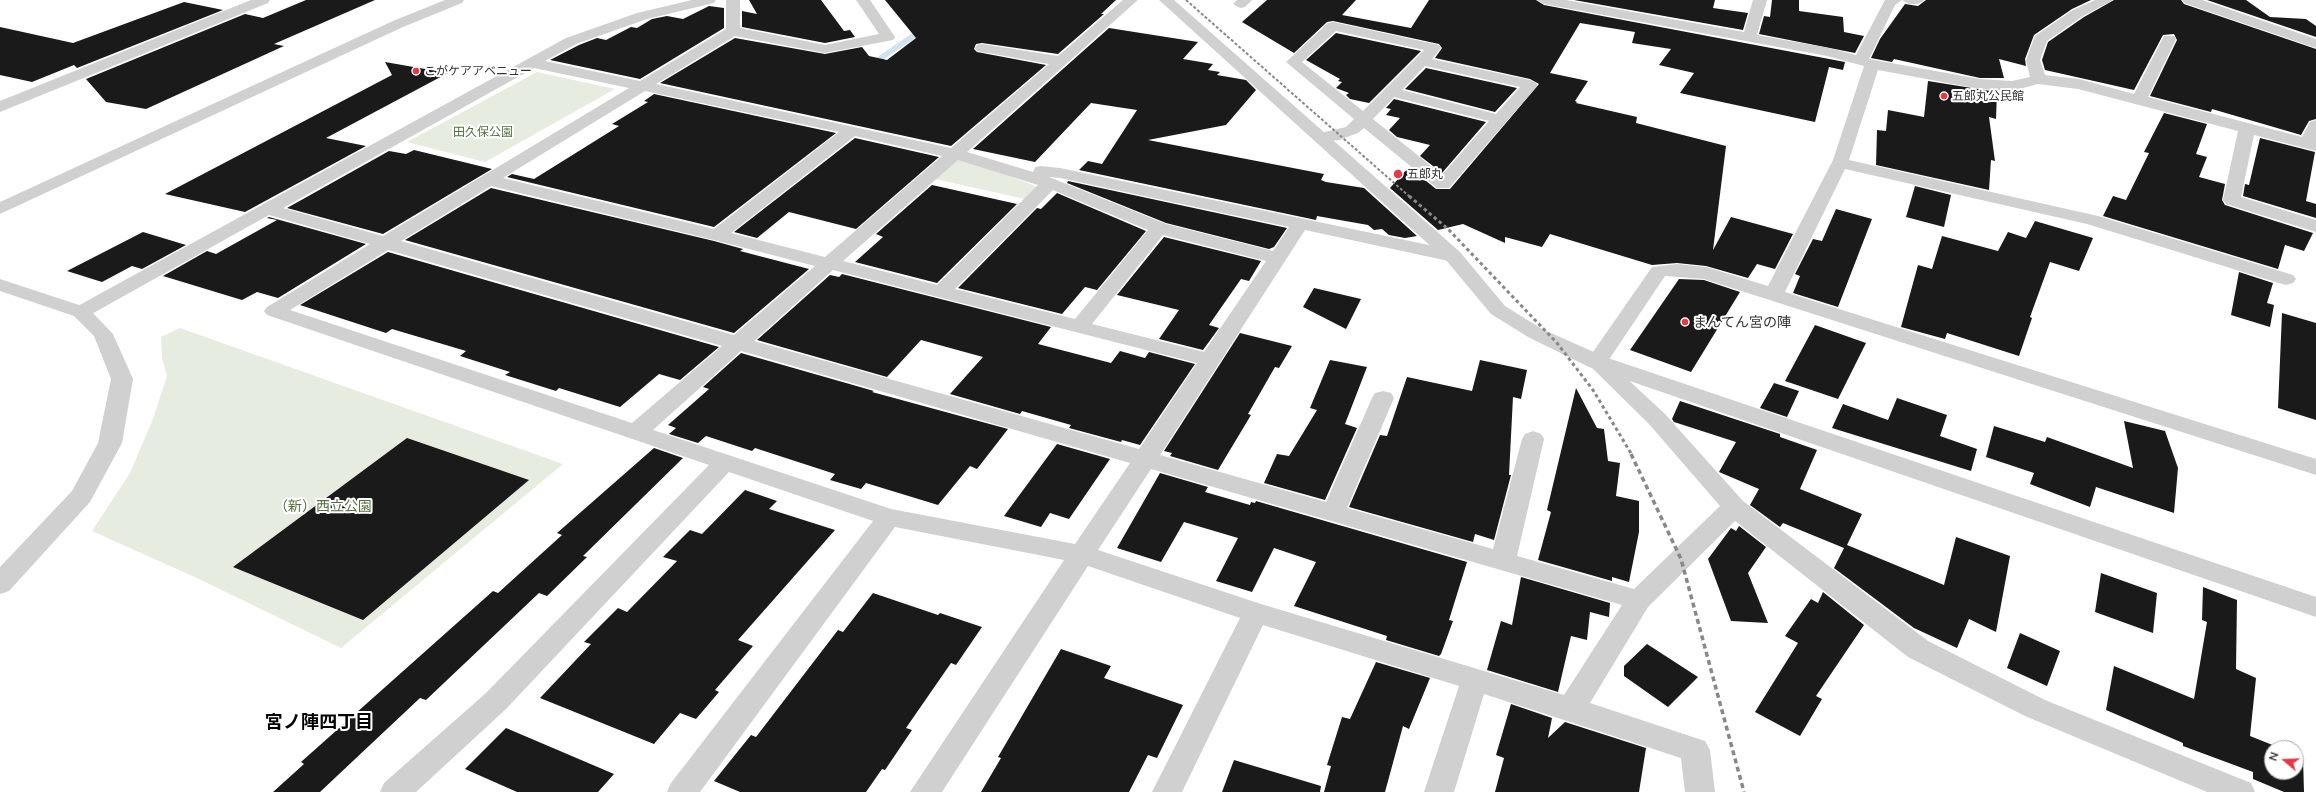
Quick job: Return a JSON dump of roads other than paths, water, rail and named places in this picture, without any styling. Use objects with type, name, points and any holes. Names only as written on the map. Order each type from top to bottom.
[{"type":"street","points":[[0,108],[263,0]]},
{"type":"street","points":[[0,209],[398,24],[457,0]]},
{"type":"street","points":[[81,312],[571,41],[642,16],[709,0]]},
{"type":"street","points":[[733,0],[733,31]]},
{"type":"street","points":[[863,0],[888,37],[825,49],[733,31],[274,311],[726,461],[889,517],[1082,554],[1256,613],[1475,679],[1696,750],[1700,792]]},
{"type":"street","points":[[636,432],[1131,0]]},
{"type":"street","points":[[1166,0],[1322,137],[1454,256],[1498,310],[1535,332],[1597,362],[2316,607]]},
{"type":"street","points":[[1544,0],[1749,38],[1980,84],[2012,86],[2038,79],[2079,84],[2312,144],[2316,125]]},
{"type":"street","points":[[1749,38],[1760,0]]},
{"type":"street","points":[[1774,295],[1840,163],[1866,62],[1890,2],[1896,0]]},
{"type":"street","points":[[1909,0],[1918,0]]},
{"type":"street","points":[[2038,79],[2033,60],[2040,39],[2078,13],[2106,0]]},
{"type":"street","points":[[2189,0],[2316,44]]},
{"type":"street","points":[[1322,137],[1339,135],[1352,130],[1363,120],[1421,60],[1434,48],[1333,26],[1293,62],[1363,120],[1443,184],[1530,85],[1421,60]]},
{"type":"street","points":[[2139,99],[2169,39]]},
{"type":"street","points":[[982,48],[1060,61]]},
{"type":"street","points":[[532,63],[852,130],[1008,167],[1159,228],[1276,258]]},
{"type":"street","points":[[1391,92],[1499,120]]},
{"type":"street","points":[[2247,127],[2232,200],[2316,226]]},
{"type":"street","points":[[717,235],[852,130]]},
{"type":"street","points":[[1840,163],[2092,220],[2286,279]]},
{"type":"street","points":[[1008,167],[1060,173],[1454,256]]},
{"type":"street","points":[[488,180],[717,235],[1210,360]]},
{"type":"street","points":[[942,292],[1050,183]]},
{"type":"street","points":[[267,209],[736,344],[1639,600]]},
{"type":"street","points":[[925,792],[1276,258],[1300,224]]},
{"type":"street","points":[[1080,326],[1159,228]]},
{"type":"street","points":[[1597,362],[1659,271],[1677,270],[1706,273],[2316,467]]},
{"type":"street","points":[[0,285],[81,312],[103,334],[122,379],[110,442],[80,496],[0,584]]},
{"type":"street","points":[[1597,362],[1657,419],[1734,507],[1918,648],[2034,708],[2240,792]]},
{"type":"street","points":[[1333,513],[1383,398]]},
{"type":"street","points":[[1503,561],[1533,438]]},
{"type":"street","points":[[395,792],[496,700],[726,461]]},
{"type":"street","points":[[1571,709],[1639,600],[1734,507]]},
{"type":"street","points":[[682,792],[889,517]]},
{"type":"street","points":[[1167,792],[1256,613]]},
{"type":"street","points":[[1439,792],[1475,679]]},
{"type":"waterway","points":[[872,64],[922,30]]},
{"type":"railway","points":[[1186,0],[1410,197]]},
{"type":"railway","points":[[1409,196],[1448,229],[1557,343],[1593,390],[1632,455]]},
{"type":"railway","points":[[1631,454],[1681,559],[1744,792]]},
{"type":"place","name":"こがケアアベニュー","points":[[416,71]]},
{"type":"place","name":"五郎丸公民館","points":[[1944,96]]},
{"type":"place","name":"五郎丸","points":[[1398,174]]},
{"type":"place","name":"まんてん宮の陣","points":[[1685,322]]},
{"type":"district","name":"宮ノ陣四丁目","points":[[319,722]]},
{"type":"park label","name":"田久保公園","points":[[483,132]]},
{"type":"park label","name":"（新）西立公園","points":[[323,506]]}]
